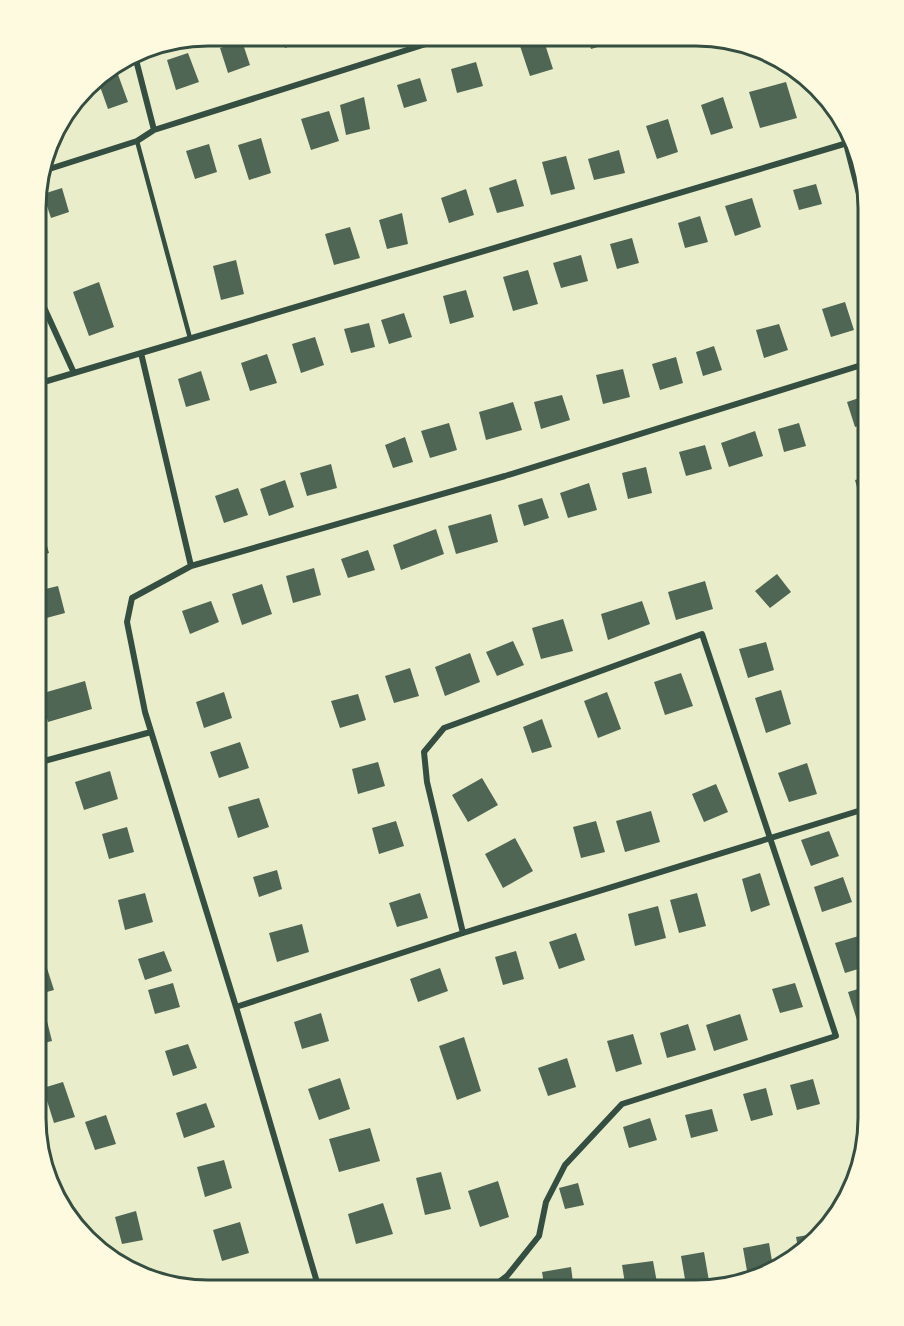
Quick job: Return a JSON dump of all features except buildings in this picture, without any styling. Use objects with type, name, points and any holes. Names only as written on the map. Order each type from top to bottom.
[{"type":"street","points":[[52,168],[137,141],[154,130],[420,46]]},
{"type":"street","points":[[137,64],[154,130]]},
{"type":"street","points":[[46,381],[844,144]]},
{"type":"street","points":[[848,153],[854,178]]},
{"type":"street","points":[[46,312],[74,373]]},
{"type":"street","points":[[141,353],[191,566]]},
{"type":"street","points":[[316,1280],[236,1007],[151,732],[127,622],[132,598],[191,566],[505,476],[858,366]]},
{"type":"street","points":[[463,933],[427,782],[424,752],[444,728],[702,634],[772,838],[836,1036],[622,1104],[565,1165],[546,1202],[539,1236],[502,1280]]},
{"type":"street","points":[[46,761],[151,732]]},
{"type":"street","points":[[236,1007],[463,933],[857,811]]},
{"type":"lane","points":[[137,141],[190,338]]}]
